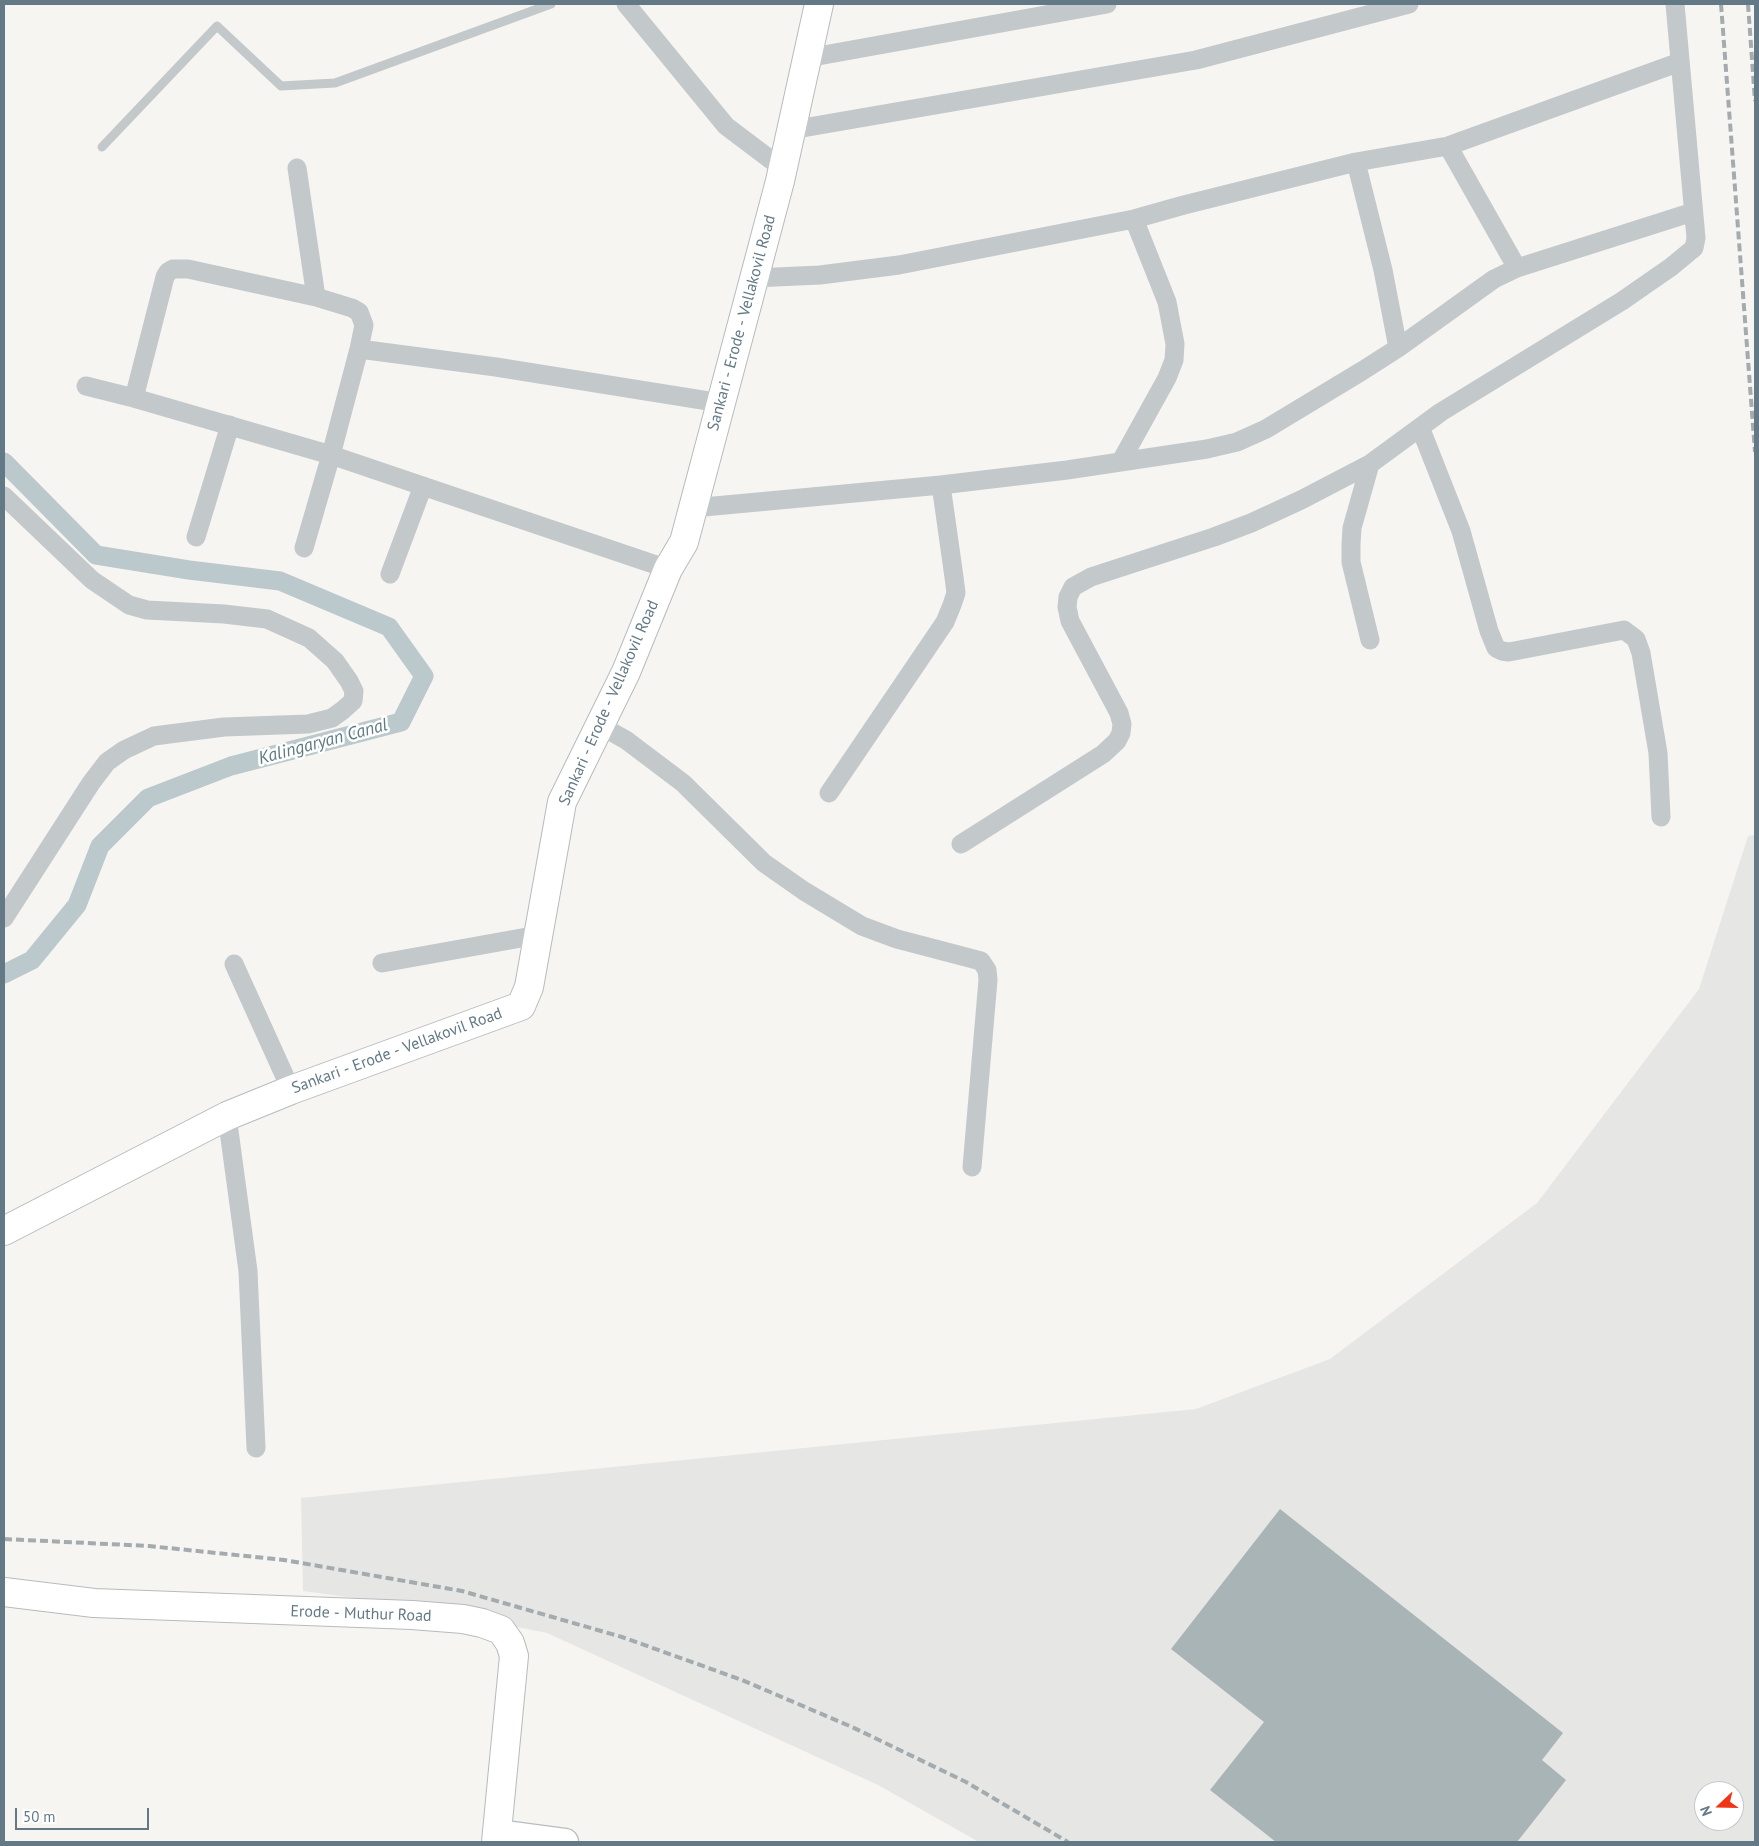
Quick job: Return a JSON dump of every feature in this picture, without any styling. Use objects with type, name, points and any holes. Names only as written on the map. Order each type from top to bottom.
[{"type":"highway","name":"Sankari - Erode - Vellakovil Road","points":[[4,1231],[227,1116],[291,1090],[521,1006],[529,987],[562,802],[626,672],[668,570],[684,542],[782,169],[819,4]]},
{"type":"highway","name":"Erode - Muthur Road","points":[[4,1592],[94,1603],[412,1615],[482,1623],[501,1630],[510,1643],[514,1656],[497,1838]]},
{"type":"street","points":[[626,4],[726,126],[782,169]]},
{"type":"street","points":[[807,58],[1107,4]]},
{"type":"street","points":[[791,130],[1196,60],[1408,4]]},
{"type":"street","points":[[961,844],[1103,754],[1117,741],[1121,733],[1122,724],[1119,713],[1070,621],[1067,607],[1068,597],[1073,587],[1091,577],[1251,523],[1301,500],[1370,464],[1420,427],[1622,301],[1694,248],[1696,238],[1674,4]]},
{"type":"street","points":[[754,278],[820,275],[900,266],[1134,219],[1356,162],[1448,146],[1680,62]]},
{"type":"street","points":[[1448,146],[1517,268]]},
{"type":"street","points":[[1356,162],[1382,270],[1398,348]]},
{"type":"street","points":[[297,168],[316,297]]},
{"type":"street","points":[[693,508],[941,485],[1067,470],[1207,449],[1237,442],[1266,429],[1398,348],[1494,279],[1517,268],[1693,212]]},
{"type":"street","points":[[1121,461],[1167,378],[1174,360],[1175,344],[1167,302],[1134,219]]},
{"type":"street","points":[[134,398],[165,277],[173,269],[188,269],[316,297],[359,312],[364,325],[359,349],[304,548]]},
{"type":"street","points":[[359,349],[496,367],[721,403]]},
{"type":"street","points":[[86,386],[331,455],[668,570]]},
{"type":"street","points":[[196,537],[230,425]]},
{"type":"street","points":[[1420,427],[1461,531],[1489,632],[1496,648],[1509,652],[1624,630],[1636,639],[1641,653],[1658,753],[1661,817]]},
{"type":"street","points":[[1370,464],[1352,528],[1351,544],[1351,562],[1370,640]]},
{"type":"street","points":[[829,793],[945,622],[952,605],[956,593],[941,485]]},
{"type":"street","points":[[390,574],[423,486]]},
{"type":"street","points":[[4,496],[92,580],[129,605],[147,610],[224,614],[267,620],[309,638],[334,661],[354,691],[352,701],[344,710],[332,718],[308,724],[224,727],[154,736],[124,750],[107,762],[91,783],[4,918]]},
{"type":"street","points":[[599,725],[626,740],[683,783],[764,862],[804,891],[862,926],[897,939],[981,961],[987,970],[988,980],[972,1167]]},
{"type":"street","points":[[382,963],[538,935]]},
{"type":"street","points":[[234,964],[291,1090]]},
{"type":"street","points":[[227,1116],[248,1271],[256,1448]]},
{"type":"street","points":[[497,1838],[565,1842]]},
{"type":"lane","points":[[102,147],[218,26],[281,86],[335,83],[551,4]]},
{"type":"shaded area","points":[[1755,835],[1755,1842],[979,1842],[878,1785],[547,1633],[414,1606],[303,1591],[301,1498],[1196,1409],[1330,1359],[1537,1203],[1699,989],[1748,836]]},
{"type":"building","points":[[1280,1509],[1563,1733],[1542,1760],[1566,1780],[1517,1842],[1276,1842],[1210,1790],[1264,1722],[1171,1649]]},
{"type":"waterway","name":"Kalingaryan Canal","points":[[4,462],[96,555],[189,570],[280,581],[389,627],[424,676],[401,722],[231,766],[148,798],[100,846],[77,905],[32,960],[4,974]]},
{"type":"railway","points":[[1721,4],[1755,452]]},
{"type":"railway","points":[[1748,4],[1755,101]]},
{"type":"railway","points":[[4,1539],[149,1546],[284,1560],[462,1591],[622,1637],[742,1680],[852,1727],[966,1782],[1068,1842]]}]
